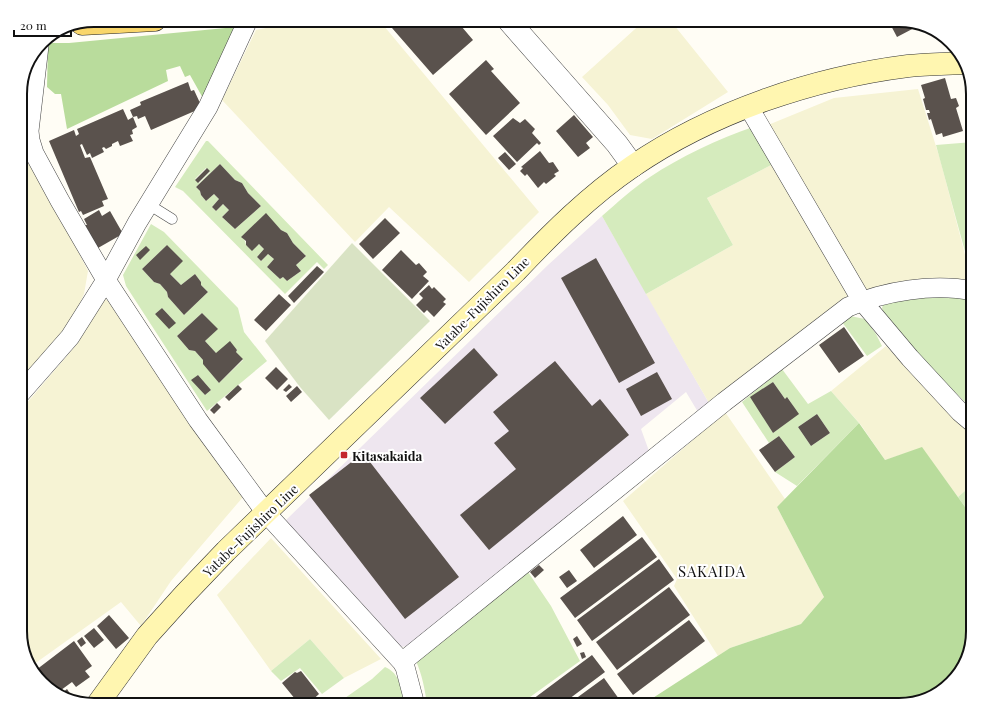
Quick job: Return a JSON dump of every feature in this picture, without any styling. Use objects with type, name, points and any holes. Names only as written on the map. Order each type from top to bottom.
[{"type":"main road","name":"Yatabe-Fujishiro Line","points":[[102,698],[147,636],[184,595],[266,513],[516,271],[566,220],[633,166],[714,121],[776,96],[831,80],[876,71],[910,66],[959,63]]},
{"type":"street","points":[[27,386],[70,337],[106,280],[136,223],[208,107],[245,27]]},
{"type":"street","points":[[514,27],[616,144],[633,166]]},
{"type":"street","points":[[27,136],[29,131],[38,58]]},
{"type":"street","points":[[748,106],[862,301],[910,358],[966,417]]},
{"type":"street","points":[[27,143],[34,152],[60,201],[106,280],[198,420],[266,513],[402,662],[405,667],[413,698]]},
{"type":"street","points":[[402,662],[724,402],[848,307],[862,301],[905,291],[934,287],[966,290]]},
{"type":"lane","points":[[148,204],[172,219]]},
{"type":"shaded area","points":[[271,27],[385,27],[539,212],[469,282],[389,207],[355,242],[222,100],[256,30]]},
{"type":"shaded area","points":[[637,27],[676,27],[728,92],[652,139],[630,135],[608,105],[582,77]]},
{"type":"shaded area","points":[[918,89],[940,159],[966,258],[966,285],[872,291],[860,288],[768,125],[834,98]]},
{"type":"shaded area","points":[[27,153],[88,271],[84,294],[72,320],[56,342],[27,374]]},
{"type":"shaded area","points":[[775,163],[848,288],[846,301],[709,403],[646,294],[733,245],[707,198]]},
{"type":"shaded area","points":[[602,216],[709,403],[698,412],[686,392],[641,429],[649,451],[409,646],[400,647],[285,521],[548,265]]},
{"type":"shaded area","points":[[102,297],[108,301],[181,404],[243,497],[171,581],[141,626],[121,602],[35,663],[29,648],[27,635],[27,403],[78,343]]},
{"type":"shaded area","points":[[886,346],[966,429],[966,490],[958,497],[922,448],[885,460],[861,425],[831,391]]},
{"type":"shaded area","points":[[725,412],[785,499],[777,507],[824,597],[801,624],[730,648],[718,656],[674,586],[677,579],[623,501]]},
{"type":"shaded area","points":[[271,538],[381,659],[344,678],[310,639],[271,671],[217,595]]},
{"type":"green space","points":[[236,27],[204,100],[190,75],[185,77],[180,66],[166,70],[168,81],[67,129],[61,94],[55,94],[47,87],[48,46],[51,43],[69,43]]},
{"type":"green space","points":[[753,127],[775,163],[707,198],[733,245],[646,294],[602,216],[637,186],[674,162],[726,137]]},
{"type":"green space","points":[[206,141],[208,141],[328,265],[324,269],[317,262],[285,294],[183,191],[175,187]],"holes":[[[220,164],[235,180],[242,183],[248,193],[261,206],[235,229],[222,217],[229,210],[223,204],[216,211],[212,207],[219,199],[214,194],[206,201],[196,187]],[[206,168],[210,172],[199,183],[195,179]],[[265,214],[281,230],[287,233],[293,243],[306,256],[296,265],[301,271],[287,281],[283,277],[280,279],[267,267],[274,259],[268,254],[261,261],[257,257],[264,249],[259,244],[252,250],[246,245],[242,237]]]},
{"type":"green space","points":[[966,143],[966,255],[936,145]]},
{"type":"green space","points":[[151,224],[164,232],[238,308],[244,332],[267,361],[207,411],[126,286],[123,275]],"holes":[[[167,245],[170,274],[181,285],[195,274],[201,282],[201,285],[208,292],[184,315],[168,297],[167,292],[160,284],[154,282],[142,269]],[[162,308],[175,322],[155,314]],[[202,313],[217,329],[205,341],[216,353],[237,349],[236,352],[243,360],[219,383],[195,351],[189,350],[177,336]],[[198,375],[211,390],[205,395],[192,380]]]},
{"type":"green space","points":[[352,243],[430,321],[329,420],[300,387],[265,341]]},
{"type":"green space","points":[[922,295],[966,298],[966,403],[931,368],[884,314],[882,308],[884,302]]},
{"type":"green space","points":[[850,316],[865,319],[876,334],[882,346],[867,356],[842,322]]},
{"type":"green space","points":[[782,369],[808,404],[831,391],[859,423],[797,486],[775,472],[795,457],[779,436],[769,443],[742,402]],"holes":[[[773,382],[785,399],[788,398],[798,414],[773,433],[751,397]],[[817,414],[830,433],[811,446],[798,427]]]},
{"type":"green space","points":[[859,423],[885,460],[922,447],[966,508],[965,644],[952,672],[940,684],[929,691],[912,697],[899,698],[653,698],[730,648],[801,624],[824,597],[777,507]]},
{"type":"green space","points":[[966,490],[966,508],[958,497]]},
{"type":"green space","points":[[528,572],[551,606],[580,661],[529,698],[426,698],[423,682],[416,661]]},
{"type":"green space","points":[[310,639],[344,678],[322,694],[300,668],[281,681],[271,671]]},
{"type":"green space","points":[[385,667],[394,673],[400,683],[404,698],[345,698],[372,679]]},
{"type":"building","points":[[462,27],[473,40],[433,75],[392,28]]},
{"type":"building","points":[[892,27],[913,28],[897,37]]},
{"type":"building","points":[[486,60],[494,69],[491,71],[520,103],[486,135],[449,94]]},
{"type":"building","points":[[945,78],[951,99],[956,98],[959,106],[956,108],[963,131],[943,137],[942,133],[936,135],[931,119],[929,120],[927,113],[930,113],[929,110],[926,110],[923,99],[925,98],[921,85]]},
{"type":"building","points":[[188,82],[191,91],[194,90],[200,103],[197,110],[151,130],[145,116],[138,119],[137,116],[133,117],[130,110],[141,105],[140,102]]},
{"type":"building","points":[[123,109],[128,120],[133,117],[137,127],[132,130],[133,134],[130,135],[133,141],[120,146],[118,141],[106,149],[104,147],[102,148],[104,152],[92,158],[90,153],[87,155],[82,144],[80,145],[85,158],[90,157],[108,199],[102,201],[104,206],[83,215],[81,211],[79,212],[49,141],[74,130],[76,136],[79,134],[77,129]]},
{"type":"building","points":[[574,115],[593,137],[586,143],[590,148],[578,157],[556,131]]},
{"type":"building","points":[[513,118],[520,123],[525,119],[535,129],[532,133],[541,143],[539,145],[537,143],[517,162],[493,136]]},
{"type":"building","points":[[540,151],[549,163],[553,162],[559,171],[554,174],[556,176],[546,184],[544,182],[538,188],[527,174],[525,176],[520,171],[523,168],[521,167]]},
{"type":"building","points":[[505,152],[516,164],[509,170],[498,158]]},
{"type":"building","points":[[220,164],[235,180],[242,183],[248,193],[261,206],[235,229],[222,217],[229,210],[223,204],[216,211],[212,207],[219,199],[214,194],[206,201],[196,187]]},
{"type":"building","points":[[207,168],[210,171],[198,183],[195,180]]},
{"type":"building","points":[[99,210],[102,216],[110,211],[122,232],[119,236],[98,248],[85,225],[87,225],[84,219]]},
{"type":"building","points":[[266,213],[281,230],[287,233],[293,243],[306,256],[296,265],[301,271],[287,281],[283,277],[280,279],[267,267],[274,259],[268,254],[261,261],[257,257],[264,249],[259,244],[252,251],[246,245],[246,241],[241,237]]},
{"type":"building","points":[[385,218],[400,233],[373,259],[359,244]]},
{"type":"building","points":[[167,245],[183,261],[170,274],[181,285],[195,274],[201,282],[201,285],[208,292],[184,315],[168,297],[167,292],[160,284],[154,282],[142,269]]},
{"type":"building","points":[[146,246],[150,250],[140,260],[136,255]]},
{"type":"building","points":[[401,250],[416,265],[419,263],[427,272],[423,276],[429,281],[412,299],[382,270]]},
{"type":"building","points":[[596,258],[655,363],[619,383],[561,278]]},
{"type":"building","points":[[317,266],[324,272],[294,303],[288,296]]},
{"type":"building","points":[[429,285],[432,289],[434,287],[446,299],[443,302],[446,304],[434,317],[427,310],[424,313],[416,305],[423,298],[419,294]]},
{"type":"building","points":[[279,294],[291,305],[266,331],[254,320]]},
{"type":"building","points":[[162,308],[176,323],[169,329],[155,314]]},
{"type":"building","points":[[202,313],[218,329],[205,341],[216,353],[230,341],[237,350],[236,352],[243,359],[219,383],[203,364],[203,360],[195,351],[189,350],[177,336]]},
{"type":"building","points":[[844,327],[864,356],[839,373],[819,345]]},
{"type":"building","points":[[474,348],[498,375],[445,424],[420,398]]},
{"type":"building","points":[[555,361],[592,406],[600,399],[629,435],[489,550],[460,515],[516,469],[494,443],[509,431],[493,412]]},
{"type":"building","points":[[276,367],[288,379],[277,390],[265,378]]},
{"type":"building","points":[[657,372],[672,399],[641,416],[626,389]]},
{"type":"building","points":[[198,375],[211,390],[205,395],[191,380]]},
{"type":"building","points":[[773,382],[785,399],[787,397],[799,414],[773,433],[750,397]]},
{"type":"building","points":[[289,384],[292,387],[286,392],[283,390]]},
{"type":"building","points":[[238,385],[242,389],[229,401],[225,397]]},
{"type":"building","points":[[297,386],[302,392],[291,402],[286,396]]},
{"type":"building","points":[[217,403],[221,407],[214,414],[210,410]]},
{"type":"building","points":[[817,414],[830,433],[811,446],[798,427]]},
{"type":"building","points":[[779,436],[795,457],[775,472],[759,450]]},
{"type":"building","points":[[363,453],[459,577],[405,619],[309,495]]},
{"type":"building","points":[[623,516],[637,535],[594,568],[580,550]]},
{"type":"building","points":[[642,537],[657,557],[575,618],[560,598]]},
{"type":"building","points":[[659,559],[674,580],[592,641],[577,620]]},
{"type":"building","points":[[539,565],[544,570],[535,578],[530,572]]},
{"type":"building","points":[[569,570],[577,581],[567,588],[559,577]]},
{"type":"building","points":[[669,587],[690,615],[617,670],[596,642]]},
{"type":"building","points":[[109,615],[129,638],[116,649],[97,626]]},
{"type":"building","points":[[689,620],[705,641],[633,695],[617,674]]},
{"type":"building","points":[[94,628],[104,640],[94,648],[84,636]]},
{"type":"building","points":[[577,636],[582,644],[577,647],[573,639]]},
{"type":"building","points":[[82,637],[86,643],[81,647],[77,641]]},
{"type":"building","points":[[74,641],[92,666],[85,671],[90,677],[76,687],[72,682],[62,690],[53,684],[38,668]]},
{"type":"building","points":[[584,652],[586,657],[582,659],[580,653]]},
{"type":"building","points":[[592,655],[605,672],[570,698],[534,698]]},
{"type":"building","points":[[301,671],[319,694],[315,698],[294,698],[282,683],[295,672],[297,673]]},
{"type":"building","points":[[604,678],[618,698],[577,698]]},
{"type":"place","name":"Kitasakaida","points":[[344,455]]},
{"type":"district","name":"SAKAIDA","points":[[712,571]]}]
